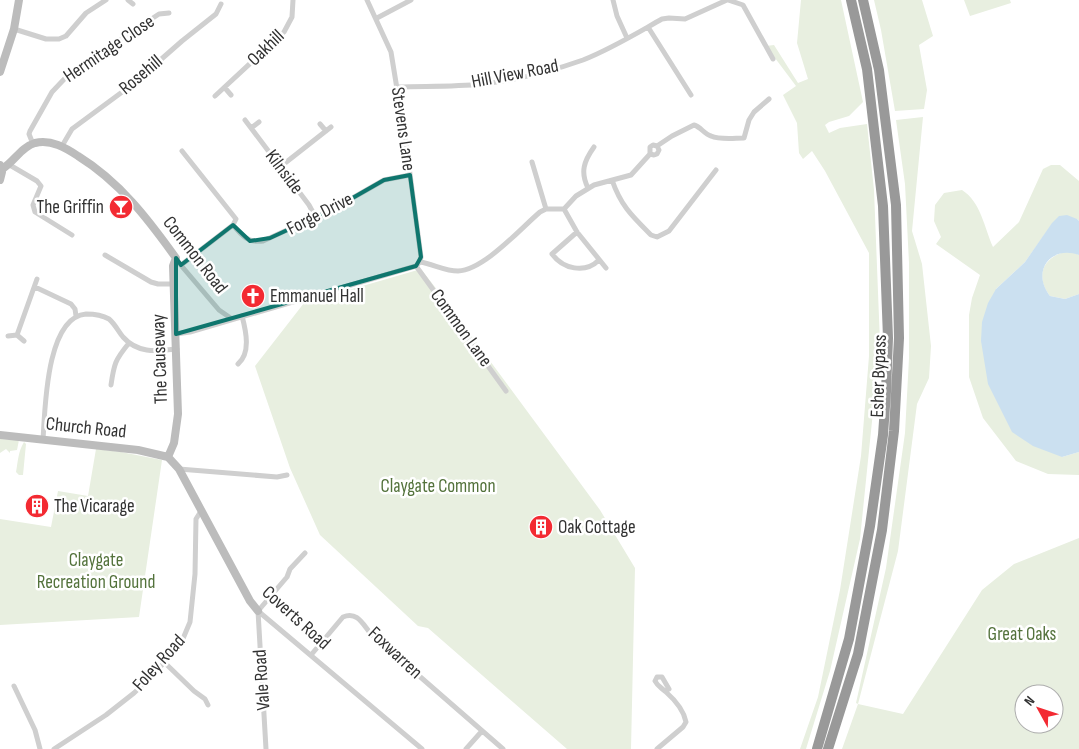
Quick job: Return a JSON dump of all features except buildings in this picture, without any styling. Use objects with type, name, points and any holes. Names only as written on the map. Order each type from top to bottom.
[{"type":"highway","name":"Esher Bypass","points":[[817,749],[849,639],[870,526],[883,435],[886,392],[888,338],[883,206],[867,69],[851,0]]},
{"type":"highway","name":"Esher Bypass","points":[[828,749],[858,654],[882,530],[894,431],[898,356],[896,206],[880,70],[863,0]]},
{"type":"street","points":[[0,72],[14,28],[19,0]]},
{"type":"street","points":[[14,28],[46,39],[59,39],[66,36],[82,16],[106,0]]},
{"type":"street","points":[[128,0],[133,4]]},
{"type":"street","name":"Oakhill","points":[[215,96],[284,32],[292,17],[293,0]]},
{"type":"street","name":"Stevens Lane","points":[[367,0],[377,18],[391,52],[398,87],[421,257],[418,264]]},
{"type":"street","points":[[377,18],[411,0]]},
{"type":"street","points":[[613,0],[627,38]]},
{"type":"street","points":[[728,0],[743,5],[773,59]]},
{"type":"street","name":"Hill View Road","points":[[398,87],[481,84],[510,80],[583,60],[662,19],[684,19],[728,0]]},
{"type":"street","name":"Rosehill","points":[[62,146],[72,129],[133,84],[216,14],[221,4]]},
{"type":"street","name":"Hermitage Close","points":[[33,144],[29,134],[30,131],[57,84],[70,73],[159,14],[168,13]]},
{"type":"street","points":[[648,27],[691,95]]},
{"type":"street","points":[[225,88],[231,94]]},
{"type":"street","points":[[418,264],[452,271],[467,269],[486,259],[540,212],[546,209],[564,209],[576,196],[588,188],[631,175],[650,154],[650,147],[653,145],[657,146],[694,125],[713,137],[744,138],[749,120],[754,112],[768,99]]},
{"type":"street","name":"Kilnside","points":[[244,120],[309,205],[316,218]]},
{"type":"street","points":[[251,128],[259,122]]},
{"type":"street","points":[[320,124],[326,132]]},
{"type":"street","points":[[280,167],[331,127]]},
{"type":"street","name":"Common Road","points":[[33,144],[43,143],[62,146],[113,182],[138,208],[178,261],[219,310],[232,319],[418,264]]},
{"type":"street","points":[[0,180],[3,166],[33,144]]},
{"type":"street","points":[[588,188],[584,182],[584,165],[594,147]]},
{"type":"street","points":[[178,261],[233,225],[236,220],[182,151]]},
{"type":"street","points":[[532,162],[546,209]]},
{"type":"street","points":[[3,166],[38,181],[41,186],[33,205],[35,212],[72,235]]},
{"type":"street","points":[[612,180],[617,195],[624,206],[652,235],[657,237],[669,231],[716,170]]},
{"type":"street","name":"Forge Drive","points":[[233,225],[245,238],[256,242],[316,218],[384,180],[410,175]]},
{"type":"street","points":[[564,209],[577,232],[606,268]]},
{"type":"street","points":[[577,232],[552,254],[556,259],[577,268],[590,268],[599,260]]},
{"type":"street","points":[[105,255],[151,282],[174,284]]},
{"type":"street","name":"The Causeway","points":[[168,457],[177,430],[177,349],[173,266],[178,261]]},
{"type":"street","name":"Common Lane","points":[[418,264],[506,391]]},
{"type":"street","points":[[17,335],[37,279]]},
{"type":"street","points":[[34,287],[71,304],[76,316]]},
{"type":"street","points":[[43,440],[48,379],[54,351],[64,328],[76,316],[92,314],[108,320],[129,343],[145,350],[177,349]]},
{"type":"street","points":[[238,364],[244,359],[246,350],[246,329],[242,316]]},
{"type":"street","points":[[176,334],[190,332],[232,319]]},
{"type":"street","points":[[8,336],[17,335],[24,341]]},
{"type":"street","points":[[111,385],[117,358],[129,343]]},
{"type":"street","points":[[112,378],[119,380]]},
{"type":"street","name":"Church Road","points":[[0,435],[138,450],[168,457]]},
{"type":"street","name":"Coverts Road","points":[[168,457],[179,469],[250,601],[258,611],[422,749]]},
{"type":"street","points":[[179,469],[277,477],[287,475]]},
{"type":"street","name":"Foley Road","points":[[54,749],[106,716],[134,693],[182,642],[190,622],[196,519],[201,510]]},
{"type":"street","points":[[258,611],[287,576],[290,569],[305,553]]},
{"type":"street","name":"Vale Road","points":[[258,611],[266,749]]},
{"type":"street","name":"Foxwarren","points":[[311,654],[343,617],[348,615],[356,617],[362,621],[371,634],[504,749]]},
{"type":"street","points":[[165,662],[208,705]]},
{"type":"street","points":[[659,749],[683,728],[686,722],[684,714],[666,692],[657,686],[655,681],[657,677],[662,677],[669,689]]},
{"type":"street","points":[[14,686],[35,730],[40,749]]},
{"type":"street","points":[[466,749],[482,731]]},
{"type":"highlighted area","points":[[410,175],[421,257],[416,266],[176,334],[176,258],[181,265],[233,225],[250,241],[270,238],[335,208],[384,180]]},
{"type":"green space","points":[[801,0],[841,0],[863,102],[849,116],[825,125],[829,133],[840,128],[867,124],[874,190],[880,343],[860,539],[830,671],[806,749],[800,749],[818,697],[840,590],[861,456],[869,356],[869,253],[825,171],[812,151],[803,159],[799,153],[797,123],[783,95],[796,86],[766,46],[774,45],[798,83],[808,79],[797,43]]},
{"type":"green space","points":[[874,0],[922,0],[933,36],[919,45],[927,90],[924,109],[895,111]]},
{"type":"green space","points":[[964,0],[1010,0],[1011,3],[970,16]]},
{"type":"green space","points":[[923,117],[912,231],[922,264],[931,346],[929,378],[917,404],[898,551],[858,704],[856,703],[886,568],[905,433],[909,358],[909,263],[905,184],[896,120]]},
{"type":"green space","points":[[1051,165],[1060,165],[1079,181],[1079,221],[1077,219],[1052,224],[1025,262],[996,289],[1062,457],[1079,452],[1079,475],[1048,474],[1016,461],[983,418],[969,377],[969,315],[972,298],[980,275],[936,244],[941,237],[934,221],[935,205],[944,193],[962,190],[974,201],[993,247],[1019,222],[1043,169]]},
{"type":"green space","points":[[1064,252],[1072,252],[1079,255],[1079,294],[1065,299],[1050,296],[1043,283],[1042,276],[1043,270],[1050,259]]},
{"type":"green space","name":"Claygate Common","points":[[421,269],[600,510],[635,568],[631,749],[567,749],[428,628],[418,626],[320,535],[290,468],[255,366],[304,303]]},
{"type":"green space","points":[[0,439],[19,440],[17,450],[10,451],[10,453],[6,449],[0,453]]},
{"type":"green space","points":[[24,442],[26,444],[23,475],[19,475],[16,472],[19,453]]},
{"type":"green space","name":"Claygate Recreation Ground","points":[[96,449],[162,460],[139,617],[0,625],[0,519],[51,527],[58,491],[88,496]]},
{"type":"green space","name":"Great Oaks","points":[[1079,538],[1079,749],[842,749],[858,704],[903,714],[982,590],[1014,564]]},
{"type":"water","points":[[1067,215],[1079,221],[1079,255],[1069,253],[1052,257],[1046,263],[1042,278],[1050,296],[1065,299],[1079,294],[1079,452],[1062,457],[1033,446],[1012,432],[988,384],[981,341],[982,322],[988,303],[996,289],[1025,262],[1052,223],[1059,216]]},
{"type":"place","name":"The Griffin","points":[[121,207]]},
{"type":"place","name":"Emmanuel Hall","points":[[253,296]]},
{"type":"place","name":"The Vicarage","points":[[37,506]]},
{"type":"place","name":"Oak Cottage","points":[[541,527]]}]
